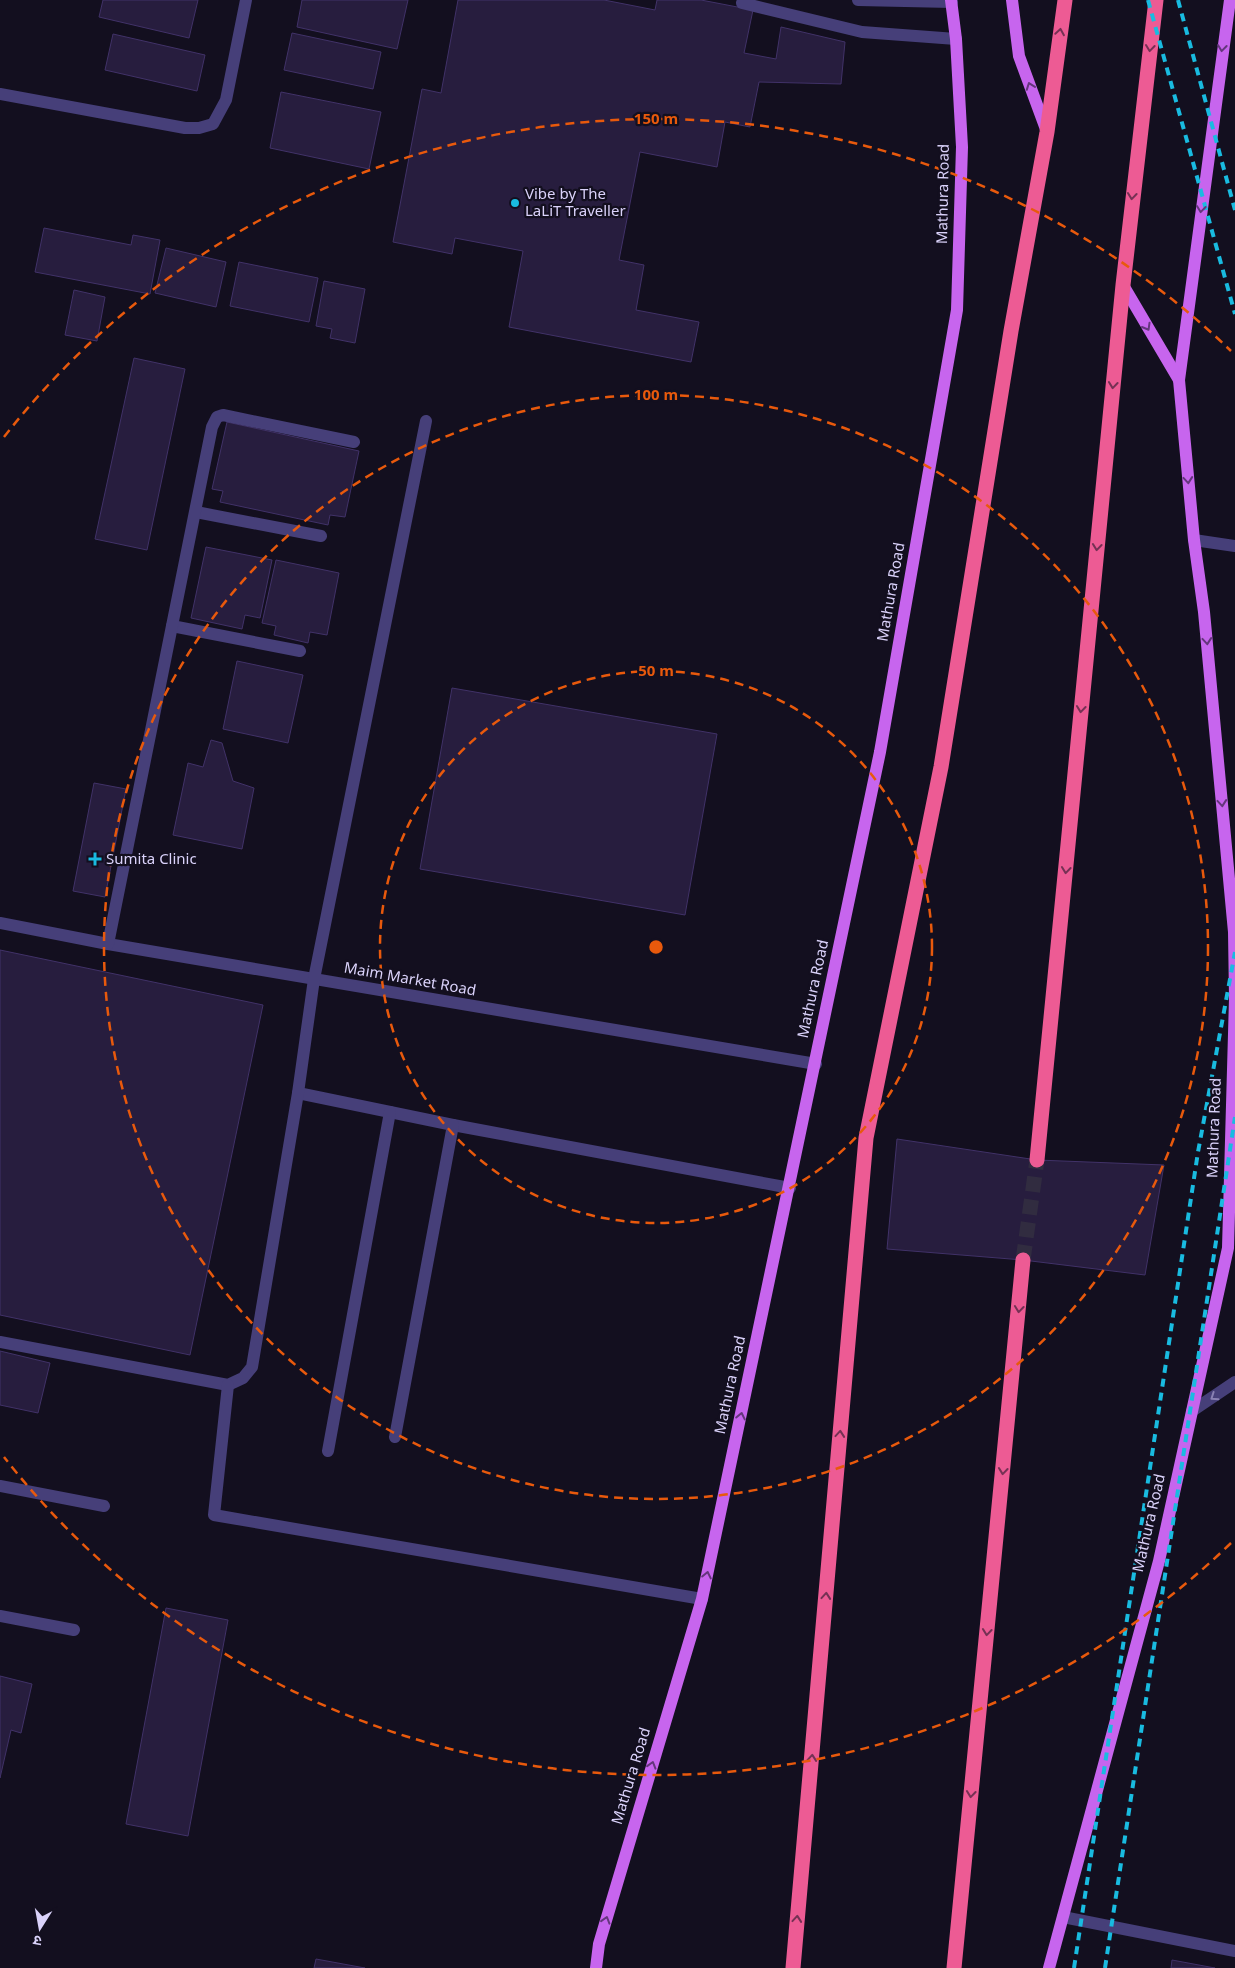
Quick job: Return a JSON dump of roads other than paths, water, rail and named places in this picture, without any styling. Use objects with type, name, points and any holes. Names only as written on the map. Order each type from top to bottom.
[{"type":"highway","points":[[793,1968],[866,1138],[941,767],[1011,331],[1046,132],[1065,0]]},
{"type":"highway","points":[[1037,1160],[1123,284],[1156,0]]},
{"type":"highway","points":[[954,1968],[1023,1260]]},
{"type":"main road","points":[[1012,0],[1019,56],[1046,132]]},
{"type":"main road","points":[[1179,380],[1230,25],[1230,0]]},
{"type":"main road","name":"Mathura Road","points":[[596,1968],[599,1944],[702,1600],[880,752],[957,310],[962,147],[956,40],[951,1]]},
{"type":"main road","name":"Mathura Road","points":[[1049,1968],[1160,1561],[1192,1411],[1231,1253],[1235,998],[1234,932],[1204,612],[1194,540],[1179,380],[1123,284]]},
{"type":"street","points":[[0,94],[185,128],[199,128],[213,124],[226,100],[246,0]]},
{"type":"street","points":[[858,0],[951,1]]},
{"type":"street","points":[[742,3],[862,32],[956,40]]},
{"type":"street","points":[[108,944],[212,427],[217,417],[224,415],[354,442]]},
{"type":"street","points":[[0,1342],[228,1385],[244,1378],[252,1367],[298,1093],[314,979],[426,421]]},
{"type":"street","points":[[196,512],[321,536]]},
{"type":"street","points":[[1194,540],[1235,546]]},
{"type":"street","points":[[172,626],[300,651]]},
{"type":"street","name":"Maim Market Road","points":[[0,923],[108,944],[816,1064]]},
{"type":"street","points":[[298,1093],[453,1125],[790,1188]]},
{"type":"street","points":[[328,1451],[390,1112]]},
{"type":"street","points":[[395,1437],[453,1125]]},
{"type":"street","points":[[1192,1411],[1235,1382]]},
{"type":"street","points":[[228,1385],[214,1515],[702,1600]]},
{"type":"street","points":[[0,1486],[104,1506]]},
{"type":"street","points":[[0,1616],[74,1630]]},
{"type":"street","points":[[1063,1917],[1235,1951]]},
{"type":"tunnel","points":[[1023,1260],[1037,1160]]},
{"type":"railway","points":[[1148,0],[1235,314]]},
{"type":"railway","points":[[1178,0],[1235,210]]},
{"type":"railway","points":[[1074,1968],[1198,1152],[1235,952]]},
{"type":"railway","points":[[1105,1968],[1235,1117]]},
{"type":"place","name":"Vibe by The LaLiT Traveller","points":[[515,203]]},
{"type":"place","name":"Sumita Clinic","points":[[95,859]]}]
